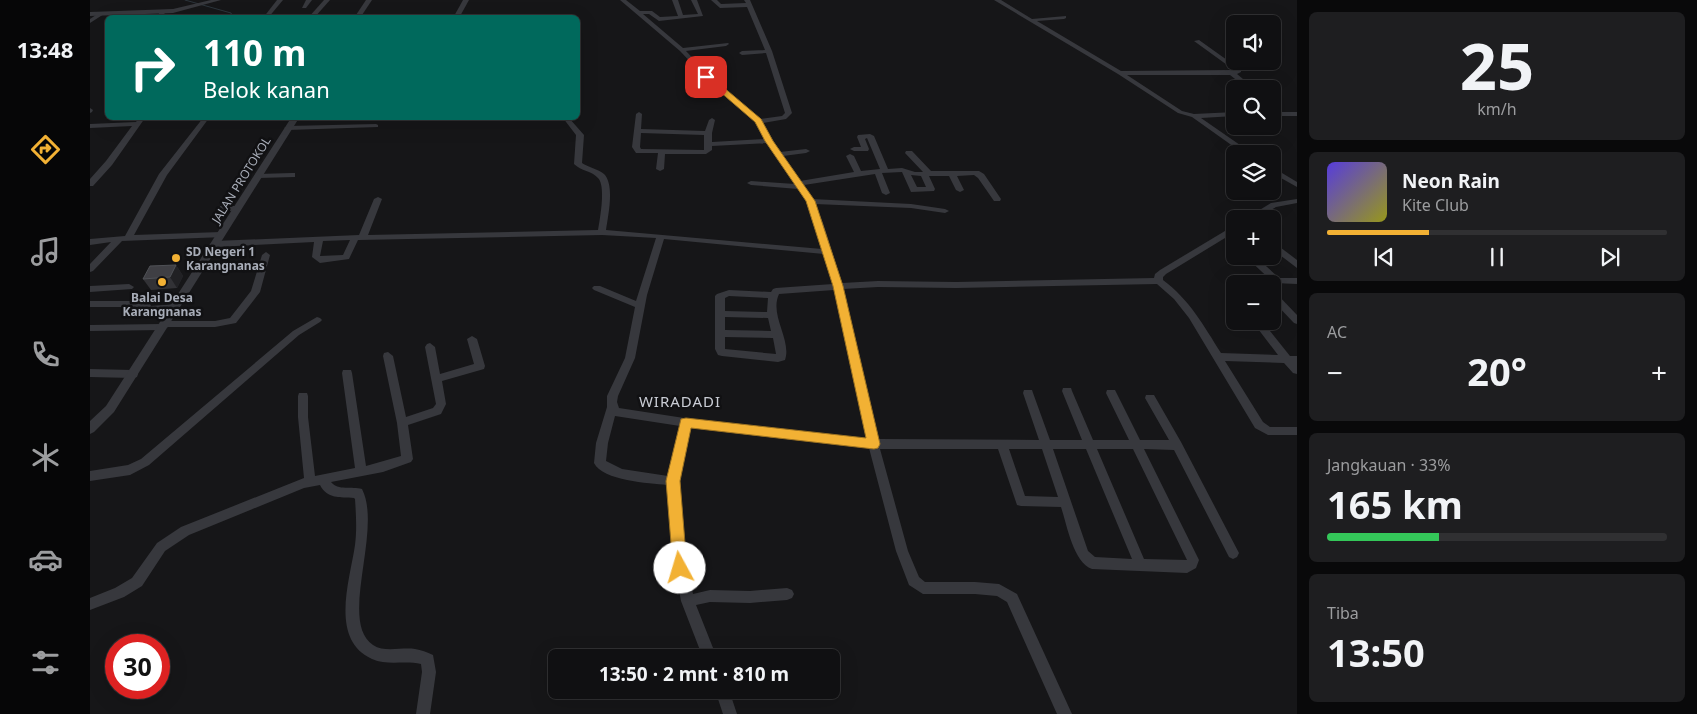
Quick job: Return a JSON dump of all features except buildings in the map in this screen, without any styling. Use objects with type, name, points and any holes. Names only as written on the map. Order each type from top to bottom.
[{"type":"street","points":[[90,14],[161,15],[208,1],[218,0]]},
{"type":"street","points":[[267,15],[280,0]]},
{"type":"street","points":[[297,6],[301,0]]},
{"type":"street","points":[[304,7],[309,0]]},
{"type":"street","points":[[313,15],[328,0]]},
{"type":"street","points":[[360,15],[369,0]]},
{"type":"street","points":[[458,15],[466,0]]},
{"type":"street","points":[[623,0],[682,50],[717,87],[759,121],[769,141],[810,201],[838,286],[874,444],[902,552],[914,581],[923,588],[999,590],[1012,598],[1065,714]]},
{"type":"street","points":[[675,0],[681,17]]},
{"type":"street","points":[[639,13],[650,12],[657,19],[701,15],[694,0]]},
{"type":"street","points":[[714,0],[720,6],[748,2],[769,51],[789,113],[784,118],[759,121]]},
{"type":"street","points":[[997,0],[1120,73],[1180,112],[1194,116],[1236,145]]},
{"type":"street","points":[[90,21],[101,14]]},
{"type":"street","points":[[1033,20],[1064,17]]},
{"type":"street","points":[[1120,73],[1232,73],[1239,70],[1197,41]]},
{"type":"street","points":[[682,50],[726,44]]},
{"type":"street","points":[[742,53],[769,51]]},
{"type":"street","points":[[1232,73],[1241,80]]},
{"type":"street","points":[[638,114],[637,150],[706,152],[708,150],[708,134],[712,120]]},
{"type":"street","points":[[1194,116],[1226,114]]},
{"type":"street","points":[[1282,114],[1297,114]]},
{"type":"street","points":[[90,126],[139,120]]},
{"type":"street","points":[[90,184],[109,162],[139,120]]},
{"type":"street","points":[[90,270],[124,239],[174,158],[204,120]]},
{"type":"street","name":"JALAN PROTOKOL","points":[[90,429],[110,409],[165,326],[175,307],[294,120]]},
{"type":"street","points":[[351,128],[357,120]]},
{"type":"street","points":[[568,120],[580,135],[578,164],[583,169],[601,176],[604,181],[606,209],[602,232]]},
{"type":"street","points":[[288,128],[376,126]]},
{"type":"street","points":[[638,131],[708,134]]},
{"type":"street","points":[[865,149],[861,137],[870,136],[882,171],[886,193]]},
{"type":"street","points":[[709,144],[769,141]]},
{"type":"street","points":[[858,173],[852,152],[875,148]]},
{"type":"street","points":[[660,169],[662,151]]},
{"type":"street","points":[[778,154],[806,151]]},
{"type":"street","points":[[906,173],[914,190],[931,190],[926,174],[910,153]]},
{"type":"street","points":[[751,183],[800,185],[858,173],[902,170],[906,173],[978,174],[997,199]]},
{"type":"street","points":[[952,174],[960,190]]},
{"type":"street","points":[[258,176],[292,175]]},
{"type":"street","points":[[1281,175],[1297,185]]},
{"type":"street","points":[[923,190],[926,208]]},
{"type":"street","points":[[320,239],[316,257],[320,260],[346,258],[378,199]]},
{"type":"street","points":[[810,201],[945,210]]},
{"type":"street","points":[[1265,210],[1274,205],[1297,201]]},
{"type":"street","points":[[223,208],[238,208]]},
{"type":"street","points":[[90,242],[124,239],[320,239],[602,232],[827,252]]},
{"type":"street","points":[[1159,281],[1158,276],[1163,272],[1225,234]]},
{"type":"street","points":[[661,236],[640,306],[635,339],[627,368],[611,400],[612,408],[602,444],[600,463],[602,466],[613,471],[673,481]]},
{"type":"street","points":[[1281,251],[1296,259]]},
{"type":"street","points":[[90,328],[215,324],[233,321],[255,292],[266,255]]},
{"type":"street","points":[[1259,265],[1277,282],[1297,281]]},
{"type":"street","points":[[773,295],[772,315],[781,357],[723,353],[720,349],[720,296],[723,294],[773,295],[779,290],[878,284],[974,285],[1159,281],[1170,288],[1182,302],[1218,357],[1259,426],[1268,431],[1297,431]]},
{"type":"street","points":[[1281,287],[1297,286]]},
{"type":"street","points":[[90,289],[128,287]]},
{"type":"street","points":[[597,288],[640,306]]},
{"type":"street","points":[[90,304],[146,304],[148,310],[175,307]]},
{"type":"street","points":[[1281,304],[1297,322]]},
{"type":"street","points":[[720,314],[772,315]]},
{"type":"street","points":[[90,476],[130,470],[145,462],[296,333],[317,320]]},
{"type":"street","points":[[1265,330],[1292,360],[1297,370]]},
{"type":"street","points":[[721,333],[778,336]]},
{"type":"street","points":[[437,379],[480,366],[472,339]]},
{"type":"street","points":[[402,423],[437,411],[440,408],[441,398],[430,347]]},
{"type":"street","points":[[90,604],[138,582],[161,546],[172,538],[316,480],[361,472],[407,459],[402,423],[388,356]]},
{"type":"street","points":[[1218,357],[1292,360]]},
{"type":"street","points":[[90,373],[133,374]]},
{"type":"street","points":[[346,373],[361,472]]},
{"type":"street","points":[[1067,391],[1141,566]]},
{"type":"street","points":[[1028,393],[1064,502],[1083,554],[1088,560],[1092,563],[1187,567],[1192,564],[1193,560],[1111,393]]},
{"type":"street","points":[[303,396],[303,417],[316,480],[335,493],[358,493],[361,499],[362,536],[353,615],[356,634],[362,644],[371,651],[388,657],[417,655],[428,660],[429,672],[423,714]]},
{"type":"street","points":[[1150,398],[1178,445],[1233,553]]},
{"type":"street","points":[[612,408],[618,413],[686,423],[874,444],[1090,443],[1178,445]]},
{"type":"street","points":[[686,423],[673,481],[678,550],[688,601],[707,649]]},
{"type":"street","points":[[1002,444],[1021,501],[1064,502]]},
{"type":"street","points":[[688,601],[710,596],[750,597],[787,594]]},
{"type":"street","points":[[725,699],[730,714]]},
{"type":"waterway","points":[[185,0],[231,13],[232,15]]},
{"type":"place","name":"SD Negeri 1 Karangnanas","points":[[176,258]]},
{"type":"place","name":"Balai Desa Karangnanas","points":[[162,282]]},
{"type":"district","name":"WIRADADI","points":[[680,401]]},
{"type":"route","points":[[680,568],[673,481],[686,423],[874,444],[838,286],[819,223],[810,201],[769,141],[759,121],[706,77]]}]
